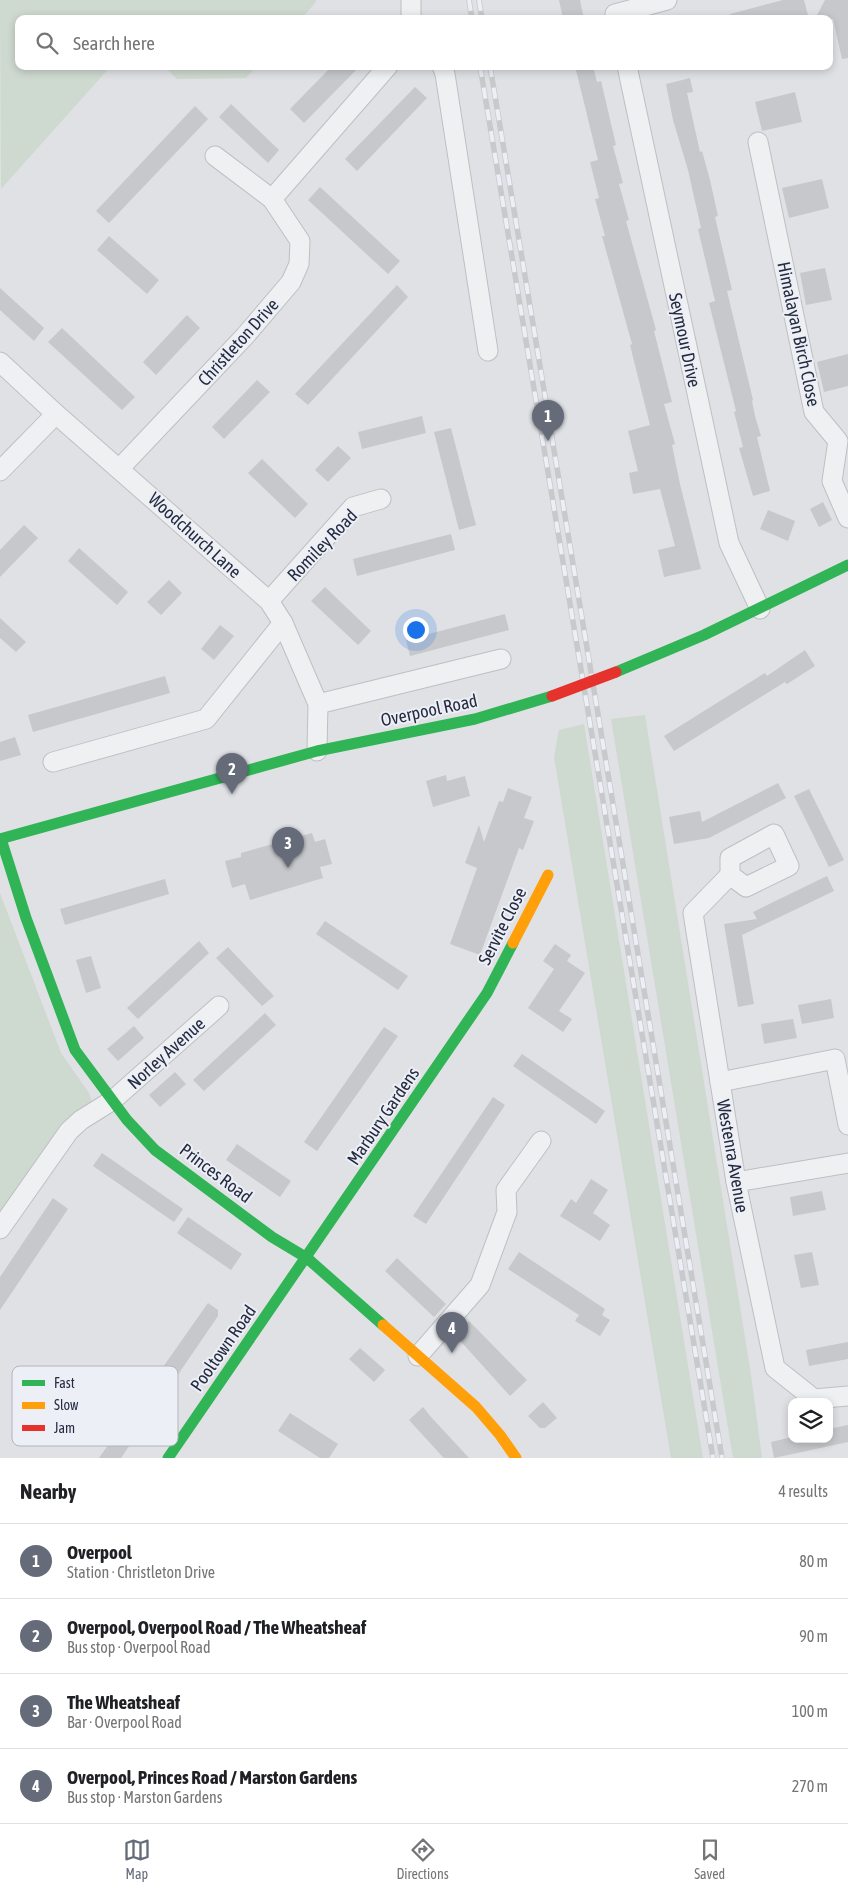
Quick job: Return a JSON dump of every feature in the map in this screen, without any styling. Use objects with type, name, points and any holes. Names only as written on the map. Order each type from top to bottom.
[{"type":"street","points":[[411,0],[411,15]]},
{"type":"street","points":[[615,11],[667,0]]},
{"type":"street","points":[[272,199],[385,70]]},
{"type":"street","points":[[444,70],[488,351]]},
{"type":"street","name":"Seymour Drive","points":[[627,70],[729,543],[760,609]]},
{"type":"street","name":"Himalayan Birch Close","points":[[758,142],[814,412],[838,441],[832,481],[848,518]]},
{"type":"street","name":"Christleton Drive","points":[[120,468],[245,336],[292,282],[299,264],[300,242],[272,199],[215,156]]},
{"type":"street","name":"Woodchurch Lane","points":[[0,362],[56,414],[120,468],[269,601],[283,623],[318,704],[317,752]]},
{"type":"street","points":[[0,471],[56,414]]},
{"type":"street","name":"Romiley Road","points":[[269,601],[353,507],[381,498]]},
{"type":"street","name":"Overpool Road","points":[[0,839],[317,752],[475,719],[552,696],[655,658],[848,565]]},
{"type":"street","points":[[53,762],[206,719],[283,623]]},
{"type":"street","points":[[318,704],[501,659]]},
{"type":"street","name":"Princes Road","points":[[0,839],[26,918],[75,1050],[127,1120],[156,1150],[272,1237],[307,1258],[476,1407],[500,1435],[516,1458]]},
{"type":"street","name":"Servite Close","points":[[487,993],[548,875]]},
{"type":"street","name":"Westenra Avenue","points":[[730,875],[693,913],[736,1182],[775,1368],[814,1399],[848,1396]]},
{"type":"street","name":"Marbury Gardens","points":[[307,1258],[487,993]]},
{"type":"street","name":"Norley Avenue","points":[[0,1229],[69,1131],[81,1120],[113,1100],[219,1006]]},
{"type":"street","points":[[720,1082],[835,1059],[848,1125]]},
{"type":"street","points":[[418,1356],[480,1285],[507,1212],[506,1190],[541,1141]]},
{"type":"street","points":[[736,1182],[848,1163]]},
{"type":"street","name":"Pooltown Road","points":[[178,1444],[307,1258]]},
{"type":"street","name":"Pooltown Road","points":[[168,1458],[176,1446]]},
{"type":"shaded area","points":[[0,0],[316,0],[305,15],[15,15],[15,70],[107,70],[1,189]]},
{"type":"shaded area","points":[[168,70],[253,70],[246,78],[177,79]]},
{"type":"shaded area","points":[[645,715],[751,1375],[762,1458],[733,1458],[611,719]]},
{"type":"shaded area","points":[[584,724],[703,1458],[671,1458],[554,757],[559,730]]},
{"type":"shaded area","points":[[0,893],[61,1053],[89,1093],[92,1103],[0,1217]]},
{"type":"building","points":[[559,0],[580,0],[583,15],[562,15]]},
{"type":"building","points":[[783,0],[804,0],[808,15],[730,15]]},
{"type":"building","points":[[825,0],[848,0],[848,58],[842,59],[833,15],[817,15]]},
{"type":"building","points":[[328,70],[356,70],[304,123],[290,109]]},
{"type":"building","points":[[576,70],[594,70],[597,82],[601,81],[616,145],[613,146],[623,183],[619,184],[629,220],[626,221],[656,330],[654,331],[672,402],[664,404],[675,444],[672,445],[680,484],[701,569],[664,577],[658,550],[675,546],[660,489],[633,494],[629,473],[638,471],[628,431],[650,425],[630,345],[632,344],[602,236],[605,236],[595,199],[599,198],[590,162],[598,160]]},
{"type":"building","points":[[690,78],[693,92],[687,93],[700,152],[702,151],[718,216],[715,217],[732,290],[727,291],[761,436],[757,437],[770,491],[753,496],[739,448],[743,447],[734,412],[736,411],[709,303],[715,301],[698,229],[701,228],[688,170],[673,120],[666,84]]},
{"type":"building","points":[[415,87],[427,98],[357,171],[345,159]]},
{"type":"building","points":[[795,92],[802,122],[762,131],[755,102]]},
{"type":"building","points":[[231,104],[279,150],[268,163],[219,117]]},
{"type":"building","points":[[195,106],[208,119],[109,223],[96,211]]},
{"type":"building","points":[[822,179],[829,208],[789,218],[782,188]]},
{"type":"building","points":[[320,187],[400,261],[388,274],[308,200]]},
{"type":"building","points":[[109,236],[159,280],[147,294],[97,250]]},
{"type":"building","points":[[825,268],[832,300],[806,305],[800,273]]},
{"type":"building","points":[[397,285],[408,297],[308,405],[295,394]]},
{"type":"building","points":[[0,288],[44,328],[34,341],[0,310]]},
{"type":"building","points":[[187,315],[200,328],[156,375],[143,362]]},
{"type":"building","points":[[62,328],[135,397],[122,410],[48,342]]},
{"type":"building","points":[[848,354],[848,386],[824,392],[817,362]]},
{"type":"building","points":[[257,380],[270,392],[224,439],[212,427]]},
{"type":"building","points":[[422,416],[426,433],[362,449],[358,432]]},
{"type":"building","points":[[451,428],[476,525],[459,530],[434,432]]},
{"type":"building","points":[[338,446],[351,458],[328,482],[315,470]]},
{"type":"building","points":[[262,459],[308,504],[295,518],[248,473]]},
{"type":"building","points":[[823,502],[832,520],[819,527],[810,509]]},
{"type":"building","points":[[768,510],[795,521],[788,541],[760,529]]},
{"type":"building","points":[[24,525],[38,538],[0,577],[0,550]]},
{"type":"building","points":[[451,534],[455,550],[357,576],[353,559]]},
{"type":"building","points":[[79,548],[128,592],[117,605],[68,561]]},
{"type":"building","points":[[169,580],[182,593],[161,615],[147,602]]},
{"type":"building","points":[[325,587],[371,631],[358,645],[311,601]]},
{"type":"building","points":[[505,614],[509,630],[410,656],[406,640]]},
{"type":"building","points":[[0,618],[26,642],[16,652],[0,638]]},
{"type":"building","points":[[220,625],[234,636],[214,660],[201,649]]},
{"type":"building","points":[[805,650],[815,666],[787,684],[785,682],[674,751],[664,736],[765,673],[767,676]]},
{"type":"building","points":[[165,676],[170,693],[33,732],[28,715]]},
{"type":"building","points":[[15,737],[21,755],[0,761],[0,742]]},
{"type":"building","points":[[446,775],[447,781],[465,776],[470,796],[433,807],[426,781]]},
{"type":"building","points":[[778,783],[786,798],[709,838],[674,844],[669,817],[700,811],[702,822]]},
{"type":"building","points":[[508,788],[532,797],[524,818],[534,821],[523,850],[519,848],[480,955],[450,944],[477,868],[465,863],[479,825],[484,842],[499,801],[503,802]]},
{"type":"building","points":[[809,789],[844,860],[829,867],[794,796]]},
{"type":"building","points":[[312,833],[315,842],[325,839],[332,864],[320,867],[323,878],[250,900],[245,884],[232,888],[225,861],[241,857],[241,853]]},
{"type":"building","points":[[827,876],[834,891],[742,935],[754,1004],[738,1007],[724,924],[757,919],[753,912]]},
{"type":"building","points":[[165,879],[169,894],[65,925],[60,909]]},
{"type":"building","points":[[325,921],[408,976],[398,990],[316,934]]},
{"type":"building","points":[[199,941],[209,953],[138,1019],[127,1008]]},
{"type":"building","points":[[555,944],[571,955],[567,961],[585,973],[559,1011],[572,1019],[563,1032],[528,1008],[554,969],[543,961]]},
{"type":"building","points":[[228,947],[274,996],[262,1006],[216,958]]},
{"type":"building","points":[[91,956],[101,988],[86,993],[76,960]]},
{"type":"building","points":[[831,999],[834,1018],[802,1024],[798,1005]]},
{"type":"building","points":[[265,1013],[276,1025],[204,1091],[193,1080]]},
{"type":"building","points":[[793,1019],[797,1038],[764,1044],[761,1024]]},
{"type":"building","points":[[134,1026],[144,1038],[118,1061],[107,1049]]},
{"type":"building","points":[[384,1027],[398,1036],[317,1151],[304,1142]]},
{"type":"building","points":[[522,1054],[605,1111],[596,1124],[513,1066]]},
{"type":"building","points":[[175,1072],[186,1084],[160,1107],[149,1095]]},
{"type":"building","points":[[493,1097],[505,1105],[426,1224],[413,1216]]},
{"type":"building","points":[[237,1144],[291,1181],[280,1197],[226,1160]]},
{"type":"building","points":[[102,1153],[183,1209],[174,1222],[93,1166]]},
{"type":"building","points":[[591,1179],[608,1190],[593,1213],[610,1225],[600,1241],[560,1216],[571,1199],[576,1203]]},
{"type":"building","points":[[822,1191],[826,1210],[793,1216],[790,1197]]},
{"type":"building","points":[[53,1198],[68,1209],[0,1310],[0,1277]]},
{"type":"building","points":[[188,1217],[242,1254],[231,1270],[177,1233]]},
{"type":"building","points":[[519,1252],[605,1309],[602,1315],[610,1320],[600,1336],[575,1321],[579,1315],[508,1269]]},
{"type":"building","points":[[812,1252],[819,1285],[801,1288],[794,1255]]},
{"type":"building","points":[[397,1258],[446,1304],[434,1317],[385,1271]]},
{"type":"building","points":[[208,1303],[218,1310],[218,1316],[178,1375],[178,1366],[164,1366]]},
{"type":"building","points":[[469,1321],[527,1380],[510,1396],[455,1335]]},
{"type":"building","points":[[848,1342],[848,1359],[809,1366],[806,1350]]},
{"type":"building","points":[[360,1348],[385,1370],[374,1382],[349,1359]]},
{"type":"building","points":[[543,1402],[557,1418],[545,1428],[540,1428],[528,1416]]},
{"type":"building","points":[[423,1407],[469,1458],[444,1458],[409,1420]]},
{"type":"building","points":[[290,1413],[338,1444],[329,1458],[320,1458],[278,1431]]},
{"type":"building","points":[[848,1425],[848,1442],[774,1458],[771,1442],[788,1438],[788,1443],[833,1443],[833,1428]]},
{"type":"building","points":[[107,1446],[129,1446],[121,1458],[99,1458]]},
{"type":"railway","points":[[469,0],[471,15]]},
{"type":"railway","points":[[479,0],[481,15]]},
{"type":"railway","points":[[481,70],[713,1458]]},
{"type":"railway","points":[[491,70],[722,1458]]},
{"type":"traffic: fast","points":[[616,672],[704,635],[848,565]]},
{"type":"traffic: fast","points":[[0,839],[317,751],[475,719],[552,696]]},
{"type":"traffic: fast","points":[[1,839],[26,918],[75,1050],[127,1120],[155,1150],[272,1237],[307,1258],[383,1325]]},
{"type":"traffic: fast","points":[[178,1443],[487,993],[513,943]]},
{"type":"traffic: fast","points":[[168,1458],[176,1446]]},
{"type":"traffic: slow","points":[[513,943],[548,875]]},
{"type":"traffic: slow","points":[[383,1325],[476,1407],[500,1435],[516,1458]]},
{"type":"traffic: jam","points":[[552,696],[616,672]]},
{"type":"place","name":"Overpool","points":[[548,441]]},
{"type":"place","name":"Overpool, Overpool Road / The Wheatsheaf","points":[[232,794]]},
{"type":"place","name":"The Wheatsheaf","points":[[288,868]]},
{"type":"place","name":"Overpool, Princes Road / Marston Gardens","points":[[452,1353]]}]
